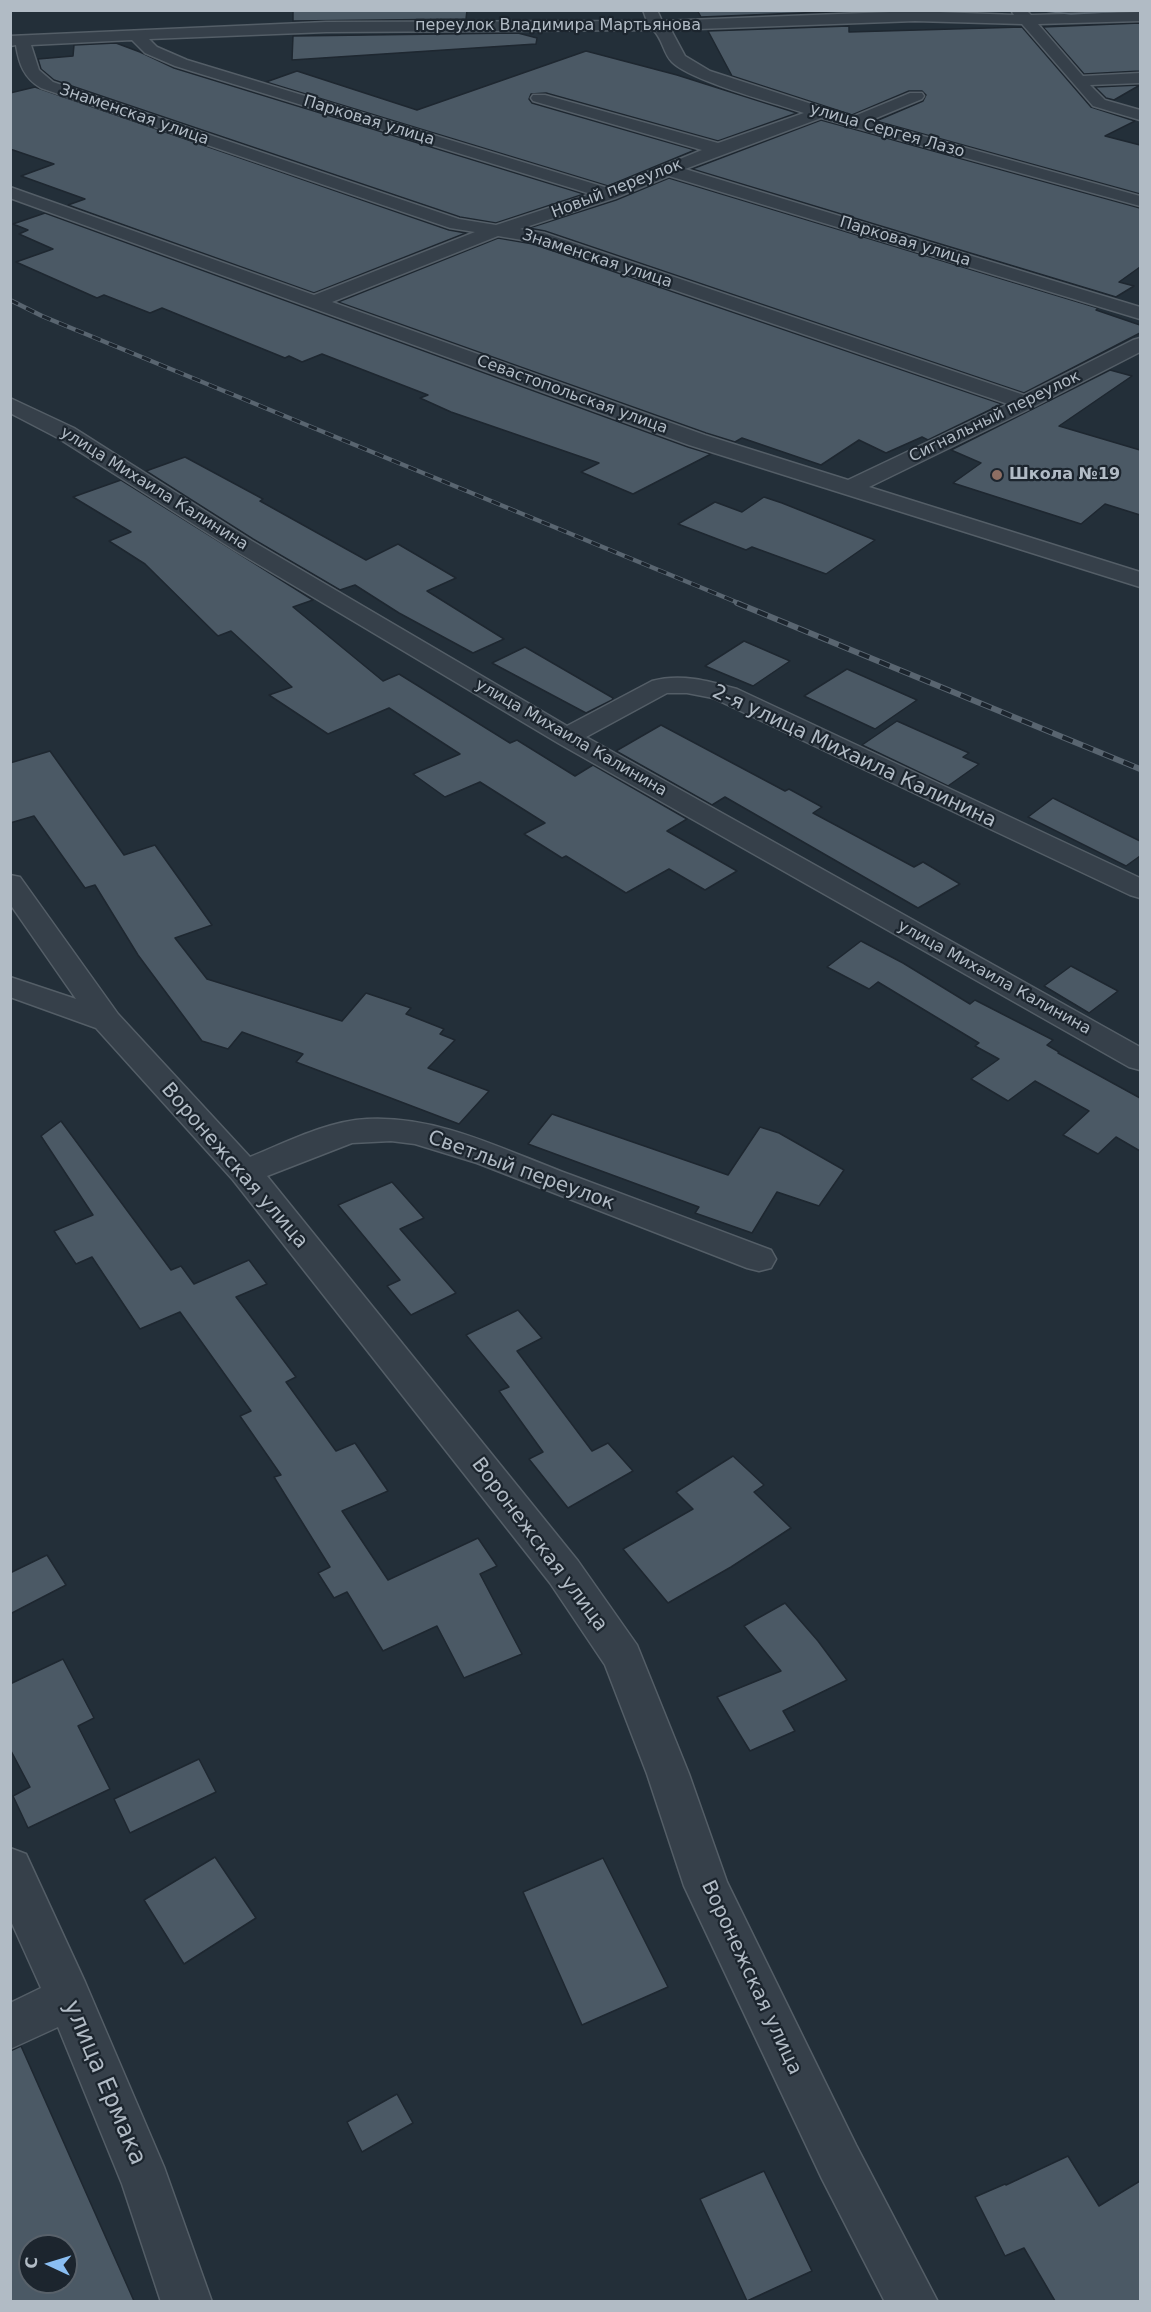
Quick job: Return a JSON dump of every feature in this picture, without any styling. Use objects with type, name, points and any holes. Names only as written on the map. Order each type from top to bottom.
[{"type":"street","points":[[315,10],[317,28]]},
{"type":"street","points":[[1022,13],[1099,103],[1140,115]]},
{"type":"street","name":"переулок Владимира Мартьянова","points":[[17,40],[653,18],[738,24],[1022,13],[1140,16]]},
{"type":"street","name":"улица Сергея Лазо","points":[[653,18],[668,35],[675,54],[685,64],[704,74],[853,122],[1140,201]]},
{"type":"street","points":[[44,20],[44,39]]},
{"type":"street","name":"Парковая улица","points":[[136,36],[151,50],[181,63],[609,194]]},
{"type":"street","name":"Знаменская улица","points":[[17,40],[32,77],[47,85],[456,224],[537,237],[1026,403]]},
{"type":"street","points":[[1078,81],[1140,78]]},
{"type":"street","points":[[853,122],[916,96]]},
{"type":"street","points":[[539,99],[719,149]]},
{"type":"street","name":"Новый переулок","points":[[314,302],[495,231],[609,194],[719,149],[820,112]]},
{"type":"street","name":"Парковая улица","points":[[669,170],[1140,313]]},
{"type":"street","name":"Севастопольская улица","points":[[10,192],[697,440],[1140,580]]},
{"type":"street","name":"Сигнальный переулок","points":[[848,489],[1026,403],[1140,344]]},
{"type":"street","name":"улица Михаила Калинина","points":[[10,404],[66,433],[244,546],[567,737],[1140,1059]]},
{"type":"street","name":"2-я улица Михаила Калинина","points":[[567,737],[661,686],[675,684],[706,688],[728,694],[1140,890]]},
{"type":"street","name":"Воронежская улица","points":[[10,883],[107,1022],[245,1172],[564,1572],[623,1656],[668,1774],[706,1886],[838,2162],[913,2301]]},
{"type":"street","points":[[10,986],[107,1022]]},
{"type":"street","name":"Светлый переулок","points":[[245,1172],[331,1139],[363,1131],[412,1133],[435,1138],[510,1164],[759,1259]]},
{"type":"street","name":"улица Ермака","points":[[10,1868],[69,1998],[147,2184],[187,2301]]},
{"type":"street","points":[[10,2027],[69,1998]]},
{"type":"building","points":[[293,10],[467,10],[466,19],[293,21]]},
{"type":"building","points":[[697,10],[849,10],[849,11],[701,17]]},
{"type":"building","points":[[1140,23],[1140,71],[1084,74],[1043,27]]},
{"type":"building","points":[[849,26],[849,32],[1022,27],[1091,107],[1135,121],[1105,136],[1140,145],[1140,194],[876,121],[923,101],[926,95],[922,91],[909,91],[852,115],[732,76],[708,31]]},
{"type":"building","points":[[518,33],[537,38],[536,44],[292,60],[293,36]]},
{"type":"building","points":[[116,43],[174,68],[584,194],[496,223],[460,217],[54,80],[41,69],[38,59],[73,56],[74,45]]},
{"type":"building","points":[[586,51],[677,75],[797,113],[718,141],[546,93],[531,94],[529,99],[532,103],[695,150],[608,186],[266,82],[297,71],[417,110]]},
{"type":"building","points":[[1140,85],[1114,100],[1106,98],[1095,87]]},
{"type":"building","points":[[35,87],[449,230],[466,233],[314,293],[68,205],[85,199],[21,176],[54,164],[10,149],[10,93]]},
{"type":"building","points":[[821,120],[1140,208],[1140,267],[1119,282],[1134,286],[1116,297],[692,169]]},
{"type":"building","points":[[669,178],[1098,308],[1096,310],[1140,325],[1140,333],[1024,393],[545,231],[529,228],[616,200]]},
{"type":"building","points":[[45,213],[711,454],[633,494],[581,472],[599,463],[451,412],[420,398],[428,395],[322,354],[302,362],[289,356],[285,358],[162,308],[150,313],[104,295],[97,298],[16,262],[53,249],[19,234],[28,230],[13,224]]},
{"type":"building","points":[[498,238],[533,244],[1002,404],[928,440],[922,437],[886,453],[859,440],[821,465],[742,438],[735,442],[706,433],[338,302]]},
{"type":"building","points":[[1110,370],[1132,376],[1059,426],[1140,450],[1140,515],[1105,504],[1081,524],[953,483],[981,463],[951,450]]},
{"type":"building","points":[[185,457],[263,499],[260,501],[366,560],[398,544],[456,578],[427,591],[504,639],[473,653],[399,613],[355,585],[340,590],[253,539],[146,471]]},
{"type":"building","points":[[121,480],[313,600],[293,607],[383,681],[399,674],[510,743],[517,740],[575,776],[593,765],[687,819],[667,831],[737,871],[705,890],[669,869],[626,893],[566,856],[562,858],[524,834],[545,823],[480,782],[445,797],[413,774],[460,754],[389,708],[328,734],[269,695],[292,687],[231,631],[218,636],[145,564],[109,541],[131,532],[73,497]]},
{"type":"building","points":[[764,497],[875,540],[826,574],[752,547],[746,550],[678,524],[715,502],[742,512]]},
{"type":"building","points":[[744,641],[790,661],[753,686],[705,666]]},
{"type":"building","points":[[525,647],[613,698],[612,700],[586,713],[492,663]]},
{"type":"building","points":[[847,669],[917,700],[875,729],[804,696]]},
{"type":"building","points":[[897,721],[969,753],[963,757],[979,764],[948,786],[862,745]]},
{"type":"building","points":[[661,725],[785,791],[789,789],[822,807],[813,813],[914,867],[923,862],[960,884],[918,908],[725,797],[712,805],[616,751]]},
{"type":"building","points":[[50,751],[124,855],[155,845],[212,925],[175,938],[207,979],[342,1021],[366,993],[411,1008],[406,1014],[444,1029],[440,1034],[455,1040],[428,1068],[489,1091],[459,1124],[296,1062],[303,1054],[242,1032],[228,1049],[202,1041],[138,955],[95,885],[85,888],[34,816],[10,823],[10,763]]},
{"type":"building","points":[[1053,798],[1140,841],[1140,856],[1126,866],[1028,817]]},
{"type":"building","points":[[861,941],[903,963],[970,1004],[975,1000],[1053,1040],[1047,1045],[1058,1053],[1140,1098],[1140,1151],[1116,1137],[1098,1154],[1063,1135],[1089,1111],[1035,1081],[1008,1101],[971,1079],[999,1059],[975,1046],[979,1043],[878,982],[869,989],[827,967]]},
{"type":"building","points":[[1071,966],[1118,991],[1089,1013],[1044,986]]},
{"type":"building","points":[[552,1114],[728,1175],[760,1127],[779,1133],[844,1170],[819,1206],[777,1192],[752,1233],[695,1213],[699,1207],[528,1144]]},
{"type":"building","points":[[61,1121],[171,1270],[181,1266],[194,1284],[249,1260],[267,1284],[236,1297],[296,1377],[286,1382],[336,1451],[355,1443],[388,1491],[342,1511],[388,1580],[478,1538],[497,1566],[480,1574],[522,1654],[464,1678],[437,1626],[383,1651],[347,1592],[334,1598],[318,1573],[330,1567],[274,1477],[281,1475],[240,1416],[251,1411],[180,1312],[140,1329],[92,1257],[76,1264],[54,1231],[93,1215],[41,1136]]},
{"type":"building","points":[[392,1182],[424,1218],[400,1229],[456,1293],[411,1315],[387,1286],[400,1280],[338,1205]]},
{"type":"building","points":[[518,1310],[542,1338],[517,1351],[592,1451],[608,1443],[633,1471],[568,1508],[529,1459],[543,1452],[499,1391],[509,1387],[466,1335]]},
{"type":"building","points":[[733,1456],[764,1485],[754,1492],[791,1528],[731,1567],[668,1603],[623,1549],[693,1509],[676,1492]]},
{"type":"building","points":[[47,1555],[66,1585],[10,1614],[10,1573]]},
{"type":"building","points":[[785,1603],[818,1641],[847,1680],[783,1711],[795,1731],[750,1751],[717,1697],[781,1671],[744,1626]]},
{"type":"building","points":[[63,1659],[94,1718],[78,1726],[110,1789],[28,1828],[13,1796],[30,1787],[10,1749],[10,1684]]},
{"type":"building","points":[[199,1759],[216,1792],[130,1833],[114,1799]]},
{"type":"building","points":[[215,1857],[256,1918],[184,1964],[144,1900]]},
{"type":"building","points":[[603,1858],[668,1987],[582,2025],[523,1892]]},
{"type":"building","points":[[21,2046],[134,2301],[10,2301],[10,2051]]},
{"type":"building","points":[[397,2094],[413,2123],[362,2152],[347,2122]]},
{"type":"building","points":[[1068,2156],[1099,2206],[1140,2181],[1140,2301],[1055,2301],[1024,2248],[1005,2256],[975,2197]]},
{"type":"building","points":[[764,2171],[812,2271],[747,2301],[700,2199]]},
{"type":"tram line","points":[[1035,10],[1071,14],[1140,10]]},
{"type":"railway","points":[[10,300],[42,316],[741,604]]},
{"type":"railway","points":[[737,603],[1140,769]]},
{"type":"place","name":"Школа №19","points":[[997,475]]}]
